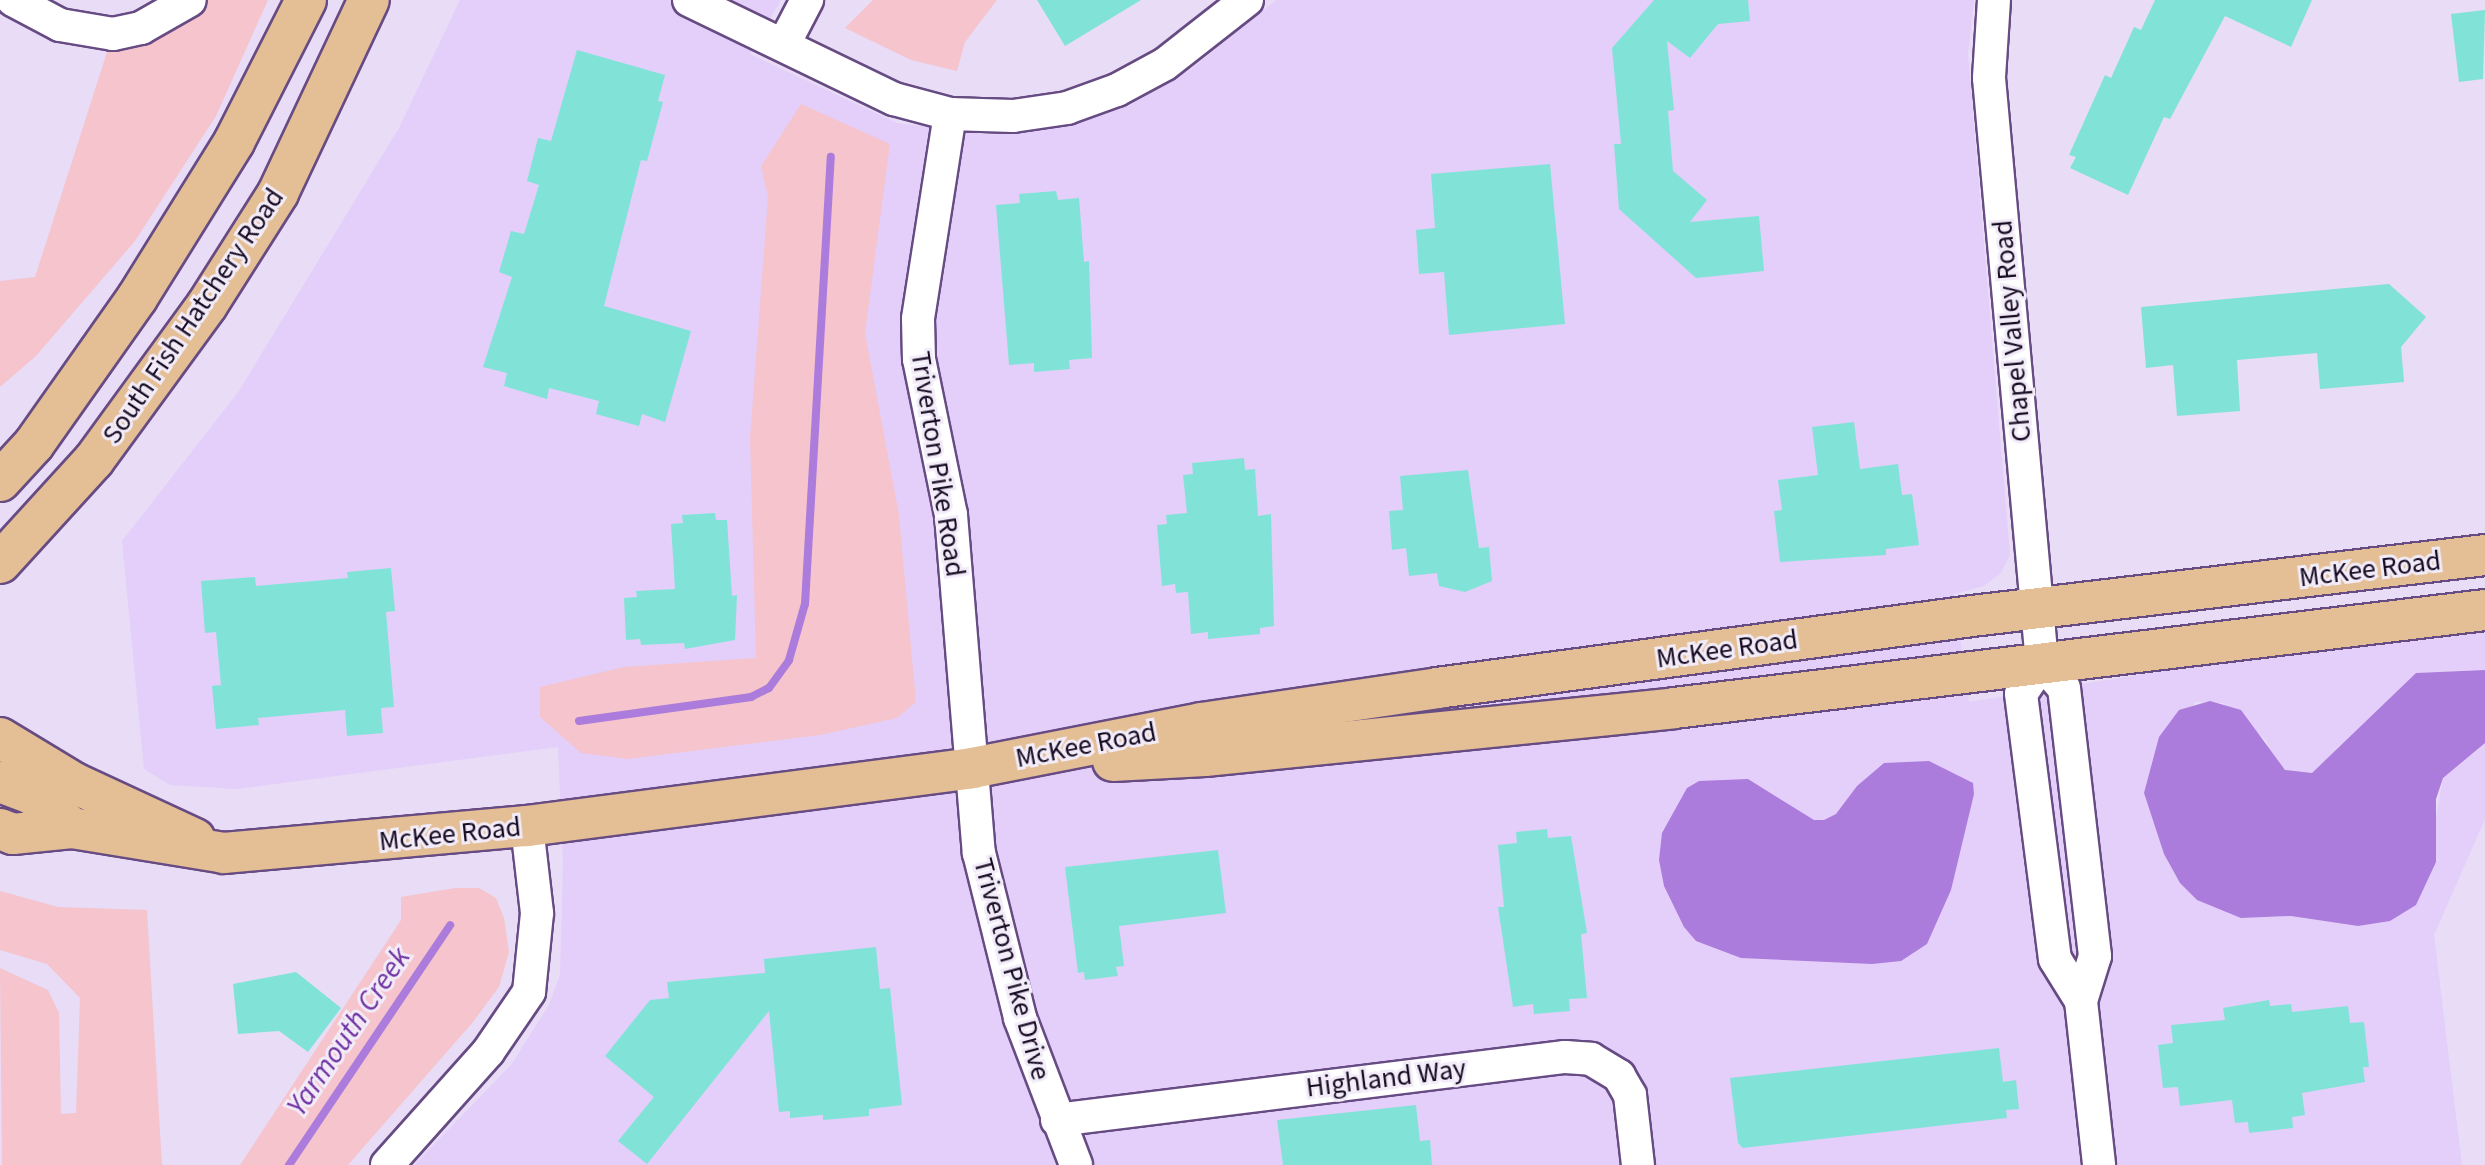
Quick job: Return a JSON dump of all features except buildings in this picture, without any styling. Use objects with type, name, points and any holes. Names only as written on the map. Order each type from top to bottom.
[{"type":"main road","name":"South Fish Hatchery Road","points":[[0,481],[34,444],[137,298],[234,142],[306,0]]},
{"type":"main road","name":"South Fish Hatchery Road","points":[[0,563],[94,460],[207,305],[278,193],[369,0]]},
{"type":"main road","name":"McKee Road","points":[[0,829],[13,834],[72,828],[224,853],[527,826],[972,768],[1201,723],[2037,607],[2485,555]]},
{"type":"main road","name":"McKee Road","points":[[972,768],[1205,756],[2042,663],[2485,610]]},
{"type":"main road","points":[[0,738],[74,783],[224,853]]},
{"type":"main road","points":[[16,788],[72,828]]},
{"type":"street","points":[[13,0],[60,25],[113,34],[141,28],[190,0]]},
{"type":"street","points":[[689,0],[894,99],[950,114],[1013,116],[1067,108],[1117,90],[1165,64],[1247,0]]},
{"type":"street","points":[[784,44],[807,0]]},
{"type":"street","name":"Chapel Valley Road","points":[[1994,0],[1989,78],[2042,663]]},
{"type":"street","name":"Triverton Pike Road","points":[[950,114],[918,319],[919,359],[951,515],[972,768]]},
{"type":"street","points":[[2081,1001],[2055,959],[2021,694],[2042,663],[2064,688],[2095,956],[2081,1001],[2099,1165]]},
{"type":"street","name":"Triverton Pike Drive","points":[[972,768],[979,853],[1020,1018],[1076,1165]]},
{"type":"street","points":[[387,1165],[488,1052],[529,992],[537,913],[527,826]]},
{"type":"street","name":"Highland Way","points":[[1057,1120],[1565,1057],[1591,1059],[1619,1076],[1630,1095],[1638,1165]]},
{"type":"shaded area","points":[[206,0],[268,0],[216,116],[135,241],[36,356],[0,387],[0,281],[35,277],[109,46],[154,38],[191,18]]},
{"type":"shaded area","points":[[460,0],[781,0],[750,54],[897,123],[994,135],[1069,126],[1128,106],[1190,70],[1276,0],[1974,0],[1968,54],[2010,555],[2001,573],[1984,586],[1954,594],[1969,702],[2193,666],[2485,631],[2485,670],[2416,673],[2312,773],[2285,770],[2273,759],[2266,740],[2223,703],[2195,702],[2144,793],[2164,854],[2241,918],[2291,916],[2358,926],[2390,921],[2434,829],[2443,778],[2485,743],[2485,819],[2434,935],[2462,1165],[414,1165],[511,1065],[549,1005],[560,975],[563,862],[558,747],[237,789],[170,785],[144,769],[122,541],[239,391],[399,128]]},
{"type":"shaded area","points":[[873,0],[997,0],[965,42],[957,71],[911,60],[845,28]]},
{"type":"shaded area","points":[[801,104],[890,144],[865,333],[899,515],[916,702],[897,718],[820,735],[628,759],[581,753],[540,717],[540,687],[624,667],[756,658],[750,438],[768,197],[761,166]]},
{"type":"shaded area","points":[[2485,670],[2485,743],[2443,778],[2436,799],[2436,862],[2416,905],[2390,921],[2358,926],[2291,916],[2241,918],[2197,900],[2180,883],[2164,854],[2144,793],[2159,737],[2179,710],[2210,701],[2241,710],[2285,770],[2312,773],[2416,673]]},
{"type":"shaded area","points":[[1929,761],[1973,783],[1974,794],[1951,890],[1927,944],[1901,961],[1872,964],[1741,958],[1696,941],[1684,927],[1664,886],[1659,860],[1662,833],[1687,788],[1699,781],[1748,779],[1814,820],[1824,820],[1836,814],[1857,786],[1884,763]]},
{"type":"shaded area","points":[[455,888],[479,888],[496,898],[504,918],[509,952],[499,987],[473,1022],[348,1165],[240,1165],[401,920],[401,897]]},
{"type":"shaded area","points":[[0,891],[58,907],[147,910],[162,1165],[2,1165],[0,968],[48,990],[59,1013],[61,1114],[76,1113],[80,998],[47,964],[0,950]]},
{"type":"waterway","points":[[579,721],[751,697],[769,688],[789,660],[805,604],[831,157]]},
{"type":"waterway","name":"Yarmouth Creek","points":[[289,1165],[450,925]]}]
